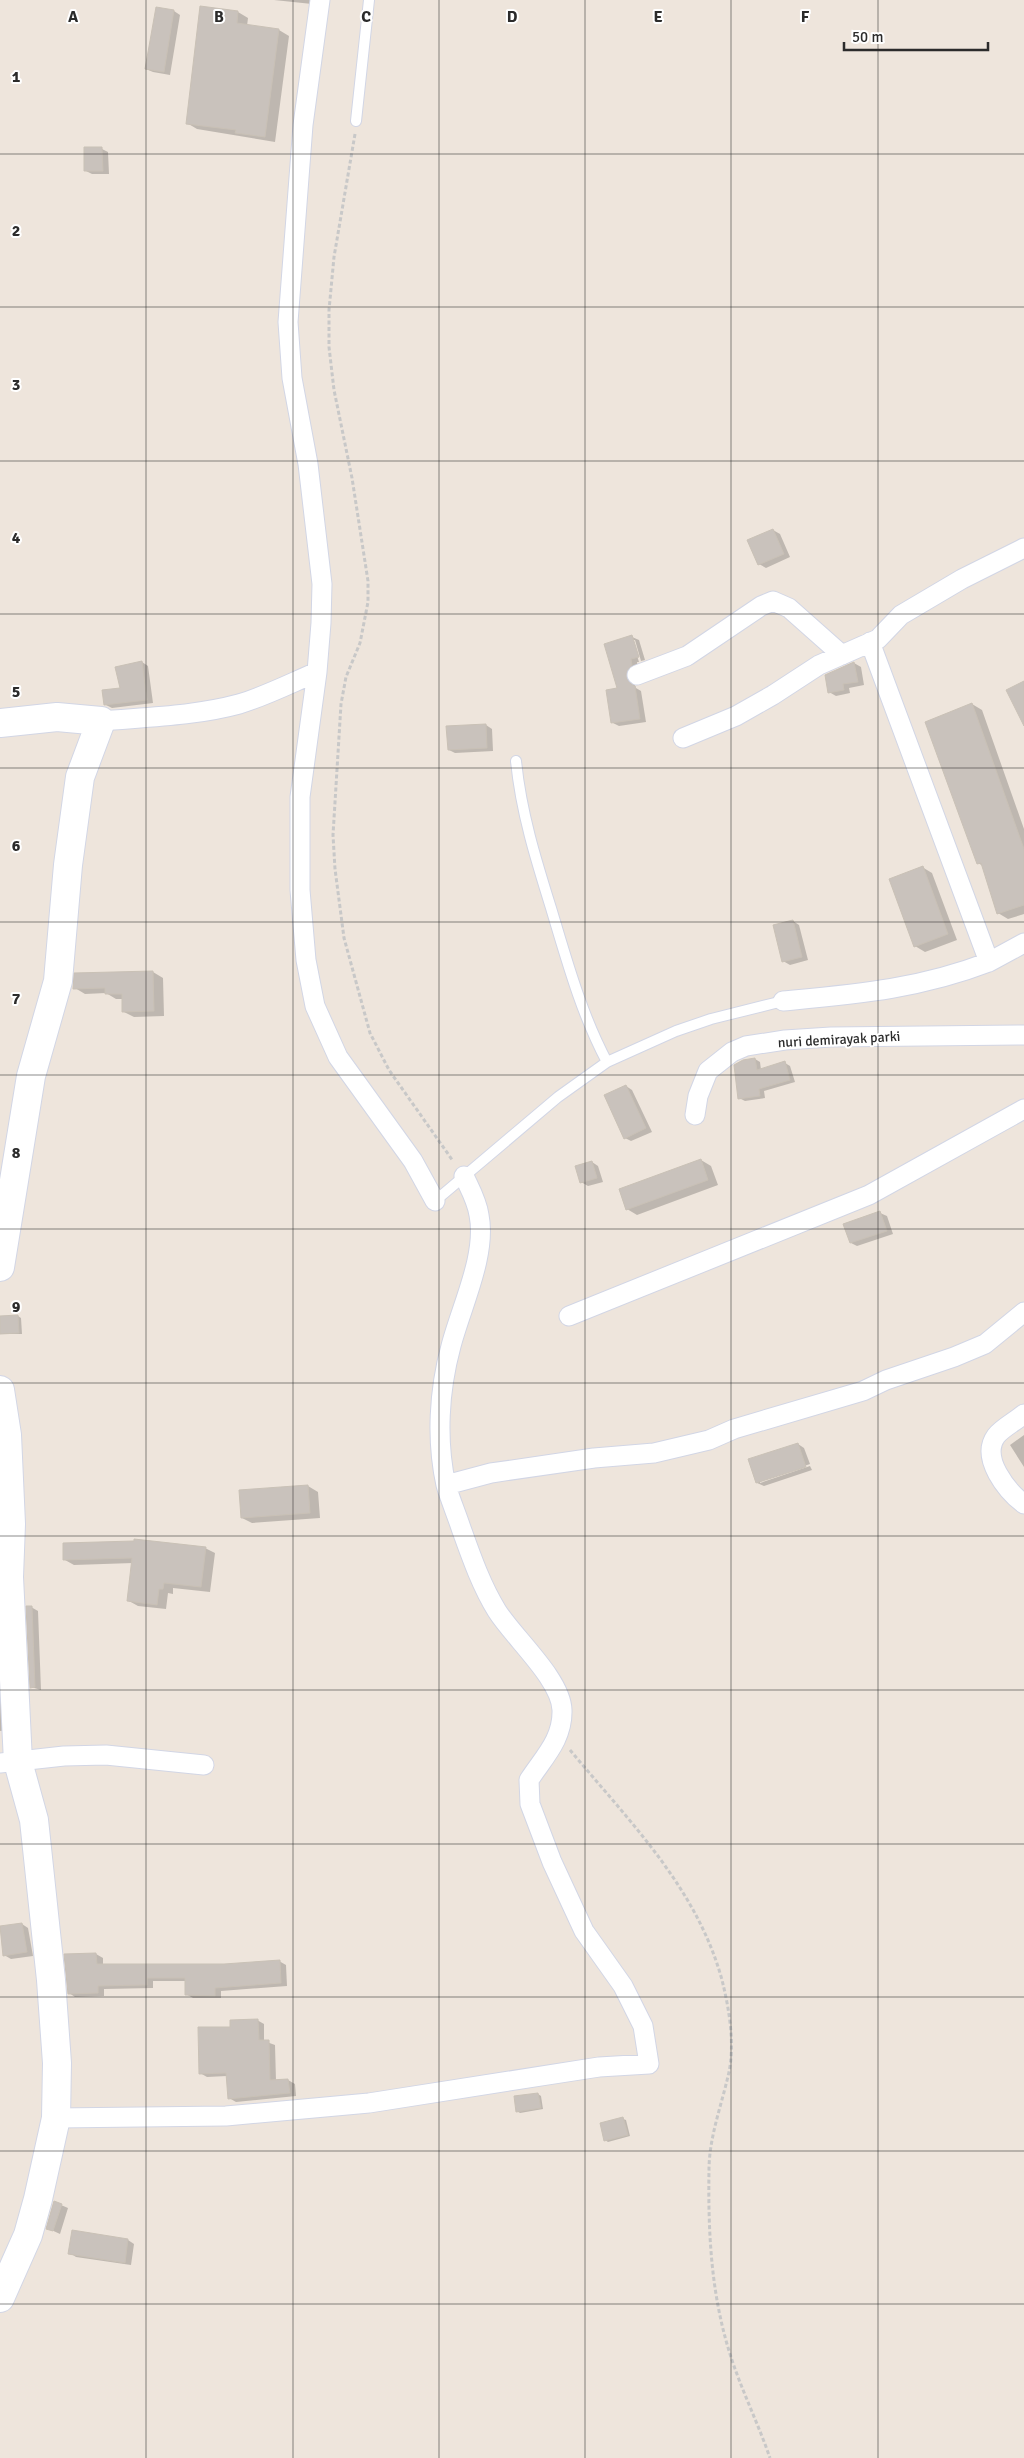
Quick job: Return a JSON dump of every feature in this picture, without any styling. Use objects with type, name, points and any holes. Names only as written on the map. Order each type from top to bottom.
[{"type":"street","points":[[320,0],[303,125],[288,322],[292,378],[308,464],[319,550],[321,623],[317,672],[300,797],[300,890],[306,960],[315,1006],[338,1057],[413,1161],[435,1201]]},
{"type":"street","points":[[683,738],[736,716],[819,665],[878,639],[902,615],[962,579],[1024,548]]},
{"type":"street","points":[[637,675],[688,656],[761,606],[773,601],[789,608],[842,655]]},
{"type":"street","points":[[870,642],[989,962]]},
{"type":"street","points":[[0,722],[57,718],[101,721],[200,711],[238,704],[276,691],[317,672]]},
{"type":"street","points":[[0,1267],[31,1076],[58,981],[68,865],[80,778],[101,721]]},
{"type":"street","points":[[783,1001],[875,993],[909,987],[989,962],[1024,943]]},
{"type":"street","name":"nuri demirayak parki","points":[[696,1116],[698,1096],[708,1071],[732,1052],[746,1046],[785,1040],[832,1037],[1024,1035]]},
{"type":"street","points":[[569,1316],[869,1195],[1024,1109]]},
{"type":"street","points":[[56,2118],[179,2118],[312,2108],[369,2102],[599,2067],[649,2064],[642,2026],[623,1986],[584,1931],[552,1862],[530,1804],[528,1780],[558,1736],[562,1722],[562,1708],[558,1691],[496,1610],[481,1582],[446,1485],[440,1427],[442,1388],[450,1348],[477,1260],[480,1240],[480,1216],[464,1176]]},
{"type":"street","points":[[446,1485],[491,1473],[594,1458],[654,1453],[709,1440],[734,1429],[863,1391],[886,1380],[954,1357],[985,1344],[1024,1312]]},
{"type":"street","points":[[0,1390],[7,1435],[11,1524],[9,1577],[9,1762],[34,1820],[57,2063],[56,2118],[28,2235],[0,2298]]},
{"type":"street","points":[[1024,1414],[996,1436],[990,1452],[994,1467],[1010,1491],[1024,1504]]},
{"type":"street","points":[[9,1762],[64,1756],[106,1755],[204,1765]]},
{"type":"lane","points":[[356,121],[369,0]]},
{"type":"lane","points":[[516,761],[523,808],[558,932],[585,1017],[606,1062]]},
{"type":"lane","points":[[435,1201],[558,1097],[606,1062],[676,1031],[729,1014],[783,1001]]},
{"type":"path","points":[[356,121],[334,257],[328,310],[329,347],[334,390],[352,478],[368,581],[365,623],[360,643],[346,677],[341,704],[333,835],[338,904],[351,970],[370,1033],[390,1070],[464,1176]]},
{"type":"path","points":[[558,1736],[666,1866],[682,1888],[706,1934],[721,1979],[726,2000],[730,2046],[729,2070],[719,2109],[709,2168],[712,2271],[730,2355],[770,2458]]},
{"type":"building","points":[[200,6],[238,11],[237,23],[279,29],[265,137],[235,133],[236,130],[186,124]]},
{"type":"building","points":[[156,7],[174,10],[164,72],[145,69]]},
{"type":"building","points":[[84,147],[102,147],[103,171],[84,171]]},
{"type":"building","points":[[773,529],[784,554],[758,565],[747,540]]},
{"type":"building","points":[[632,635],[639,657],[631,659],[632,665],[626,674],[630,683],[635,686],[640,719],[611,723],[606,690],[617,688],[604,644]]},
{"type":"building","points":[[142,661],[147,700],[104,705],[102,690],[120,688],[115,667]]},
{"type":"building","points":[[854,662],[858,682],[843,684],[844,690],[828,693],[825,675]]},
{"type":"building","points":[[1024,681],[1024,726],[1006,690]]},
{"type":"building","points":[[972,703],[1024,849],[1024,905],[997,914],[981,863],[977,864],[925,722]]},
{"type":"building","points":[[486,724],[487,748],[448,750],[446,726]]},
{"type":"building","points":[[923,866],[948,934],[914,947],[889,879]]},
{"type":"building","points":[[793,920],[802,957],[782,962],[773,925]]},
{"type":"building","points":[[153,971],[154,1011],[122,1012],[122,994],[105,994],[105,988],[73,989],[74,973]]},
{"type":"building","points":[[755,1058],[757,1070],[785,1061],[790,1080],[759,1089],[760,1096],[738,1099],[734,1065],[743,1060]]},
{"type":"building","points":[[626,1085],[646,1128],[624,1139],[604,1095]]},
{"type":"building","points":[[701,1159],[708,1180],[626,1210],[619,1189]]},
{"type":"building","points":[[592,1161],[597,1178],[580,1183],[575,1166]]},
{"type":"building","points":[[880,1211],[887,1231],[850,1243],[843,1224]]},
{"type":"building","points":[[18,1315],[19,1333],[0,1334],[0,1316]]},
{"type":"building","points":[[798,1443],[806,1467],[756,1483],[748,1459]]},
{"type":"building","points":[[308,1485],[310,1513],[241,1518],[239,1490]]},
{"type":"building","points":[[134,1539],[206,1547],[201,1587],[164,1583],[163,1589],[159,1589],[157,1605],[127,1601],[132,1558],[63,1560],[63,1543],[134,1541]]},
{"type":"building","points":[[26,1606],[32,1606],[35,1687],[30,1688]]},
{"type":"building","points":[[22,1923],[27,1952],[3,1956],[0,1926]]},
{"type":"building","points":[[96,1953],[97,1964],[224,1964],[280,1960],[281,1983],[215,1988],[215,1996],[185,1995],[185,1978],[147,1978],[147,1985],[98,1986],[98,1993],[68,1994],[64,1954]]},
{"type":"building","points":[[258,2019],[259,2040],[269,2040],[270,2080],[288,2079],[290,2093],[228,2099],[226,2073],[199,2074],[198,2027],[230,2027],[230,2020]]},
{"type":"building","points":[[538,2093],[541,2108],[516,2112],[514,2096]]},
{"type":"building","points":[[623,2117],[628,2135],[604,2141],[600,2123]]},
{"type":"building","points":[[54,2201],[62,2204],[53,2231],[46,2229]]},
{"type":"building","points":[[72,2230],[128,2239],[125,2263],[68,2254]]}]
